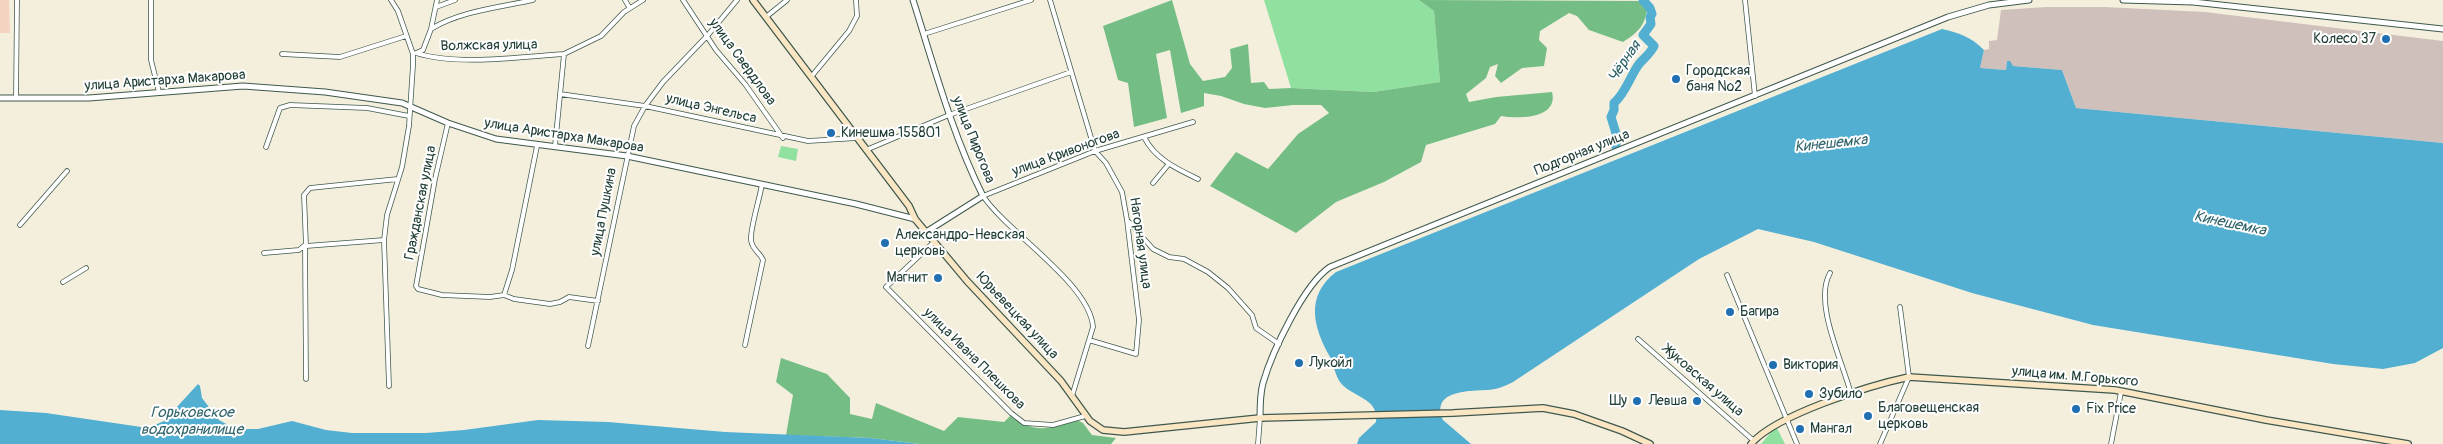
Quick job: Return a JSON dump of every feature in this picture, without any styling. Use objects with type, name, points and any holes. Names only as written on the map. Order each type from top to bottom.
[{"type":"main road","name":"Юрьевецкая улица","points":[[753,0],[909,206],[916,219],[934,242],[1072,396],[1085,416],[1103,430],[1124,432],[1260,418],[1453,413],[1528,408],[1560,410],[1622,431],[1650,444]]},
{"type":"main road","name":"улица им. М.Горького","points":[[1752,442],[1786,420],[1881,383],[1909,377],[2121,392],[2266,420],[2408,444]]},
{"type":"street","points":[[16,98],[17,0]]},
{"type":"street","points":[[151,0],[151,60],[159,92]]},
{"type":"street","points":[[389,386],[384,240],[387,215],[402,166],[415,54],[406,36],[398,12],[391,0]]},
{"type":"street","points":[[415,54],[423,50],[432,30],[437,0]]},
{"type":"street","points":[[436,7],[455,0]]},
{"type":"street","points":[[432,30],[466,15],[534,0]]},
{"type":"street","points":[[625,0],[629,7]]},
{"type":"street","points":[[555,146],[564,54],[601,36],[629,7],[643,0]]},
{"type":"street","name":"улица Свердлова","points":[[683,0],[708,35],[716,50],[745,84],[783,138]]},
{"type":"street","name":"улица Пушкина","points":[[588,346],[634,126],[645,106],[737,0]]},
{"type":"street","points":[[766,17],[786,0]]},
{"type":"street","points":[[811,77],[849,31],[857,16],[856,0]]},
{"type":"street","name":"улица Пирогова","points":[[913,0],[949,116],[971,172],[983,196],[997,214],[1068,282],[1092,318],[1093,327],[1072,396]]},
{"type":"street","points":[[924,34],[1031,0]]},
{"type":"street","name":"Нагорная улица","points":[[1050,0],[1095,151],[1106,163],[1122,192],[1139,320],[1136,354],[1089,340]]},
{"type":"street","points":[[1745,0],[1755,96]]},
{"type":"street","name":"Подгорная улица","points":[[1258,444],[1263,383],[1279,344],[1310,286],[1320,274],[1330,267],[1948,17],[1989,5],[2029,0]]},
{"type":"street","points":[[2123,0],[2192,1],[2443,29]]},
{"type":"street","points":[[282,54],[340,57],[406,36]]},
{"type":"street","name":"Волжская улица","points":[[415,54],[432,58],[496,58],[564,54]]},
{"type":"street","points":[[866,150],[949,116],[1070,72]]},
{"type":"street","name":"улица Аристарха Макарова","points":[[0,98],[89,98],[234,87],[263,87],[325,92],[410,105],[448,123],[496,139],[537,146],[555,146],[627,156],[916,219]]},
{"type":"street","name":"улица Энгельса","points":[[560,94],[645,106],[783,138],[808,141],[857,138]]},
{"type":"street","points":[[266,147],[280,108],[290,105],[367,108],[409,116]]},
{"type":"street","name":"улица Кривоногова","points":[[926,232],[983,196],[1095,151],[1194,122]]},
{"type":"street","name":"Гражданская улица","points":[[448,123],[435,179],[416,286],[420,291],[442,296],[490,297],[504,295]]},
{"type":"street","points":[[1144,137],[1147,144],[1168,165],[1198,180]]},
{"type":"street","points":[[537,146],[512,270],[504,295],[514,299],[550,304],[560,302],[569,297],[598,301]]},
{"type":"street","points":[[1153,183],[1168,165]]},
{"type":"street","points":[[20,225],[67,171]]},
{"type":"street","points":[[306,379],[304,195],[310,188],[398,179]]},
{"type":"street","points":[[745,345],[763,260],[761,255],[754,249],[751,240],[762,184]]},
{"type":"street","points":[[1127,220],[1152,249],[1169,257],[1184,259],[1208,272],[1228,288],[1252,315],[1256,328],[1279,344]]},
{"type":"street","points":[[305,245],[309,248],[384,240]]},
{"type":"street","name":"улица Ивана Плешкова","points":[[934,242],[886,287],[1011,413],[1024,423],[1053,425],[1085,416]]},
{"type":"street","points":[[264,253],[300,250],[305,245]]},
{"type":"street","points":[[63,282],[86,268]]},
{"type":"street","points":[[1830,273],[1825,294],[1825,311],[1851,394]]},
{"type":"street","points":[[1727,275],[1797,444]]},
{"type":"street","points":[[1880,444],[1909,377],[1900,307]]},
{"type":"street","name":"Жуковская улица","points":[[1638,339],[1752,442]]},
{"type":"street","points":[[2111,444],[2121,392]]},
{"type":"shaded area","points":[[0,0],[9,0],[10,33],[0,33]]},
{"type":"shaded area","points":[[2046,7],[2105,7],[2205,12],[2443,41],[2443,143],[2076,108],[2062,70],[2013,66],[2007,61],[2006,70],[1980,68],[1984,50],[1989,49],[1989,41],[1997,40],[2001,10]]},
{"type":"green space","points":[[1172,0],[1190,64],[1203,81],[1225,77],[1232,68],[1230,49],[1248,44],[1251,83],[1264,82],[1269,89],[1291,88],[1373,92],[1440,82],[1434,11],[1419,0],[1648,1],[1646,15],[1639,30],[1623,42],[1589,30],[1577,16],[1569,13],[1540,31],[1539,40],[1547,48],[1544,66],[1522,68],[1501,83],[1495,76],[1498,64],[1490,67],[1486,78],[1466,94],[1469,102],[1496,97],[1552,92],[1553,101],[1549,108],[1543,112],[1526,117],[1501,116],[1495,124],[1426,145],[1421,162],[1384,182],[1336,202],[1296,233],[1210,186],[1236,152],[1268,169],[1298,134],[1329,113],[1321,105],[1265,108],[1204,93],[1204,106],[1181,113],[1170,50],[1156,54],[1167,118],[1134,127],[1128,83],[1118,80],[1103,26]]},
{"type":"green space","points":[[1264,0],[1419,0],[1434,11],[1440,82],[1373,92],[1291,88]]},
{"type":"green space","points":[[781,146],[798,149],[796,161],[778,157]]},
{"type":"green space","points":[[781,358],[827,374],[850,398],[850,414],[872,419],[876,403],[944,431],[958,417],[1004,422],[1010,416],[1019,422],[1035,428],[1059,426],[1077,420],[1083,423],[1092,435],[1116,438],[1111,444],[920,444],[870,438],[786,435],[793,395],[776,382]]},
{"type":"green space","points":[[1776,426],[1785,444],[1761,444]]},
{"type":"water","name":"Кинешемка","points":[[1942,29],[1965,36],[1984,50],[1980,68],[2006,70],[2007,61],[2010,61],[2013,66],[2062,70],[2076,108],[2443,143],[2443,348],[2415,363],[2383,369],[2333,364],[2093,325],[1972,293],[1814,242],[1758,229],[1699,259],[1513,382],[1494,389],[1462,392],[1447,398],[1442,403],[1440,410],[1443,420],[1471,444],[1357,444],[1359,438],[1376,422],[1374,408],[1340,382],[1316,323],[1316,302],[1320,291],[1326,281],[1336,272]]},
{"type":"water","name":"Горьковское водохранилище","points":[[198,384],[202,398],[219,420],[228,425],[244,429],[258,429],[292,421],[326,430],[352,433],[426,433],[538,420],[608,422],[725,432],[870,438],[920,444],[0,444],[0,410],[46,413],[148,428],[164,421]]},
{"type":"waterway","name":"Чёрная","points":[[1616,147],[1615,144],[1618,140],[1611,117],[1614,103],[1622,94],[1639,64],[1654,46],[1643,35],[1651,24],[1650,17],[1652,14],[1650,8],[1643,0]]},
{"type":"place","name":"Колесо 37","points":[[2386,39]]},
{"type":"place","name":"Городская баня №2","points":[[1676,79]]},
{"type":"place","name":"Кинешма 155801","points":[[831,133]]},
{"type":"place","name":"Александро-Невская церковь","points":[[885,243]]},
{"type":"place","name":"Магнит","points":[[938,278]]},
{"type":"place","name":"Багира","points":[[1730,312]]},
{"type":"place","name":"Лукойл","points":[[1299,363]]},
{"type":"place","name":"Виктория","points":[[1773,365]]},
{"type":"place","name":"Зубило","points":[[1809,394]]},
{"type":"place","name":"Шу","points":[[1637,401]]},
{"type":"place","name":"Левша","points":[[1697,401]]},
{"type":"place","name":"Fix Price","points":[[2076,409]]},
{"type":"place","name":"Благовещенская церковь","points":[[1868,416]]},
{"type":"place","name":"Мангал","points":[[1800,429]]}]
